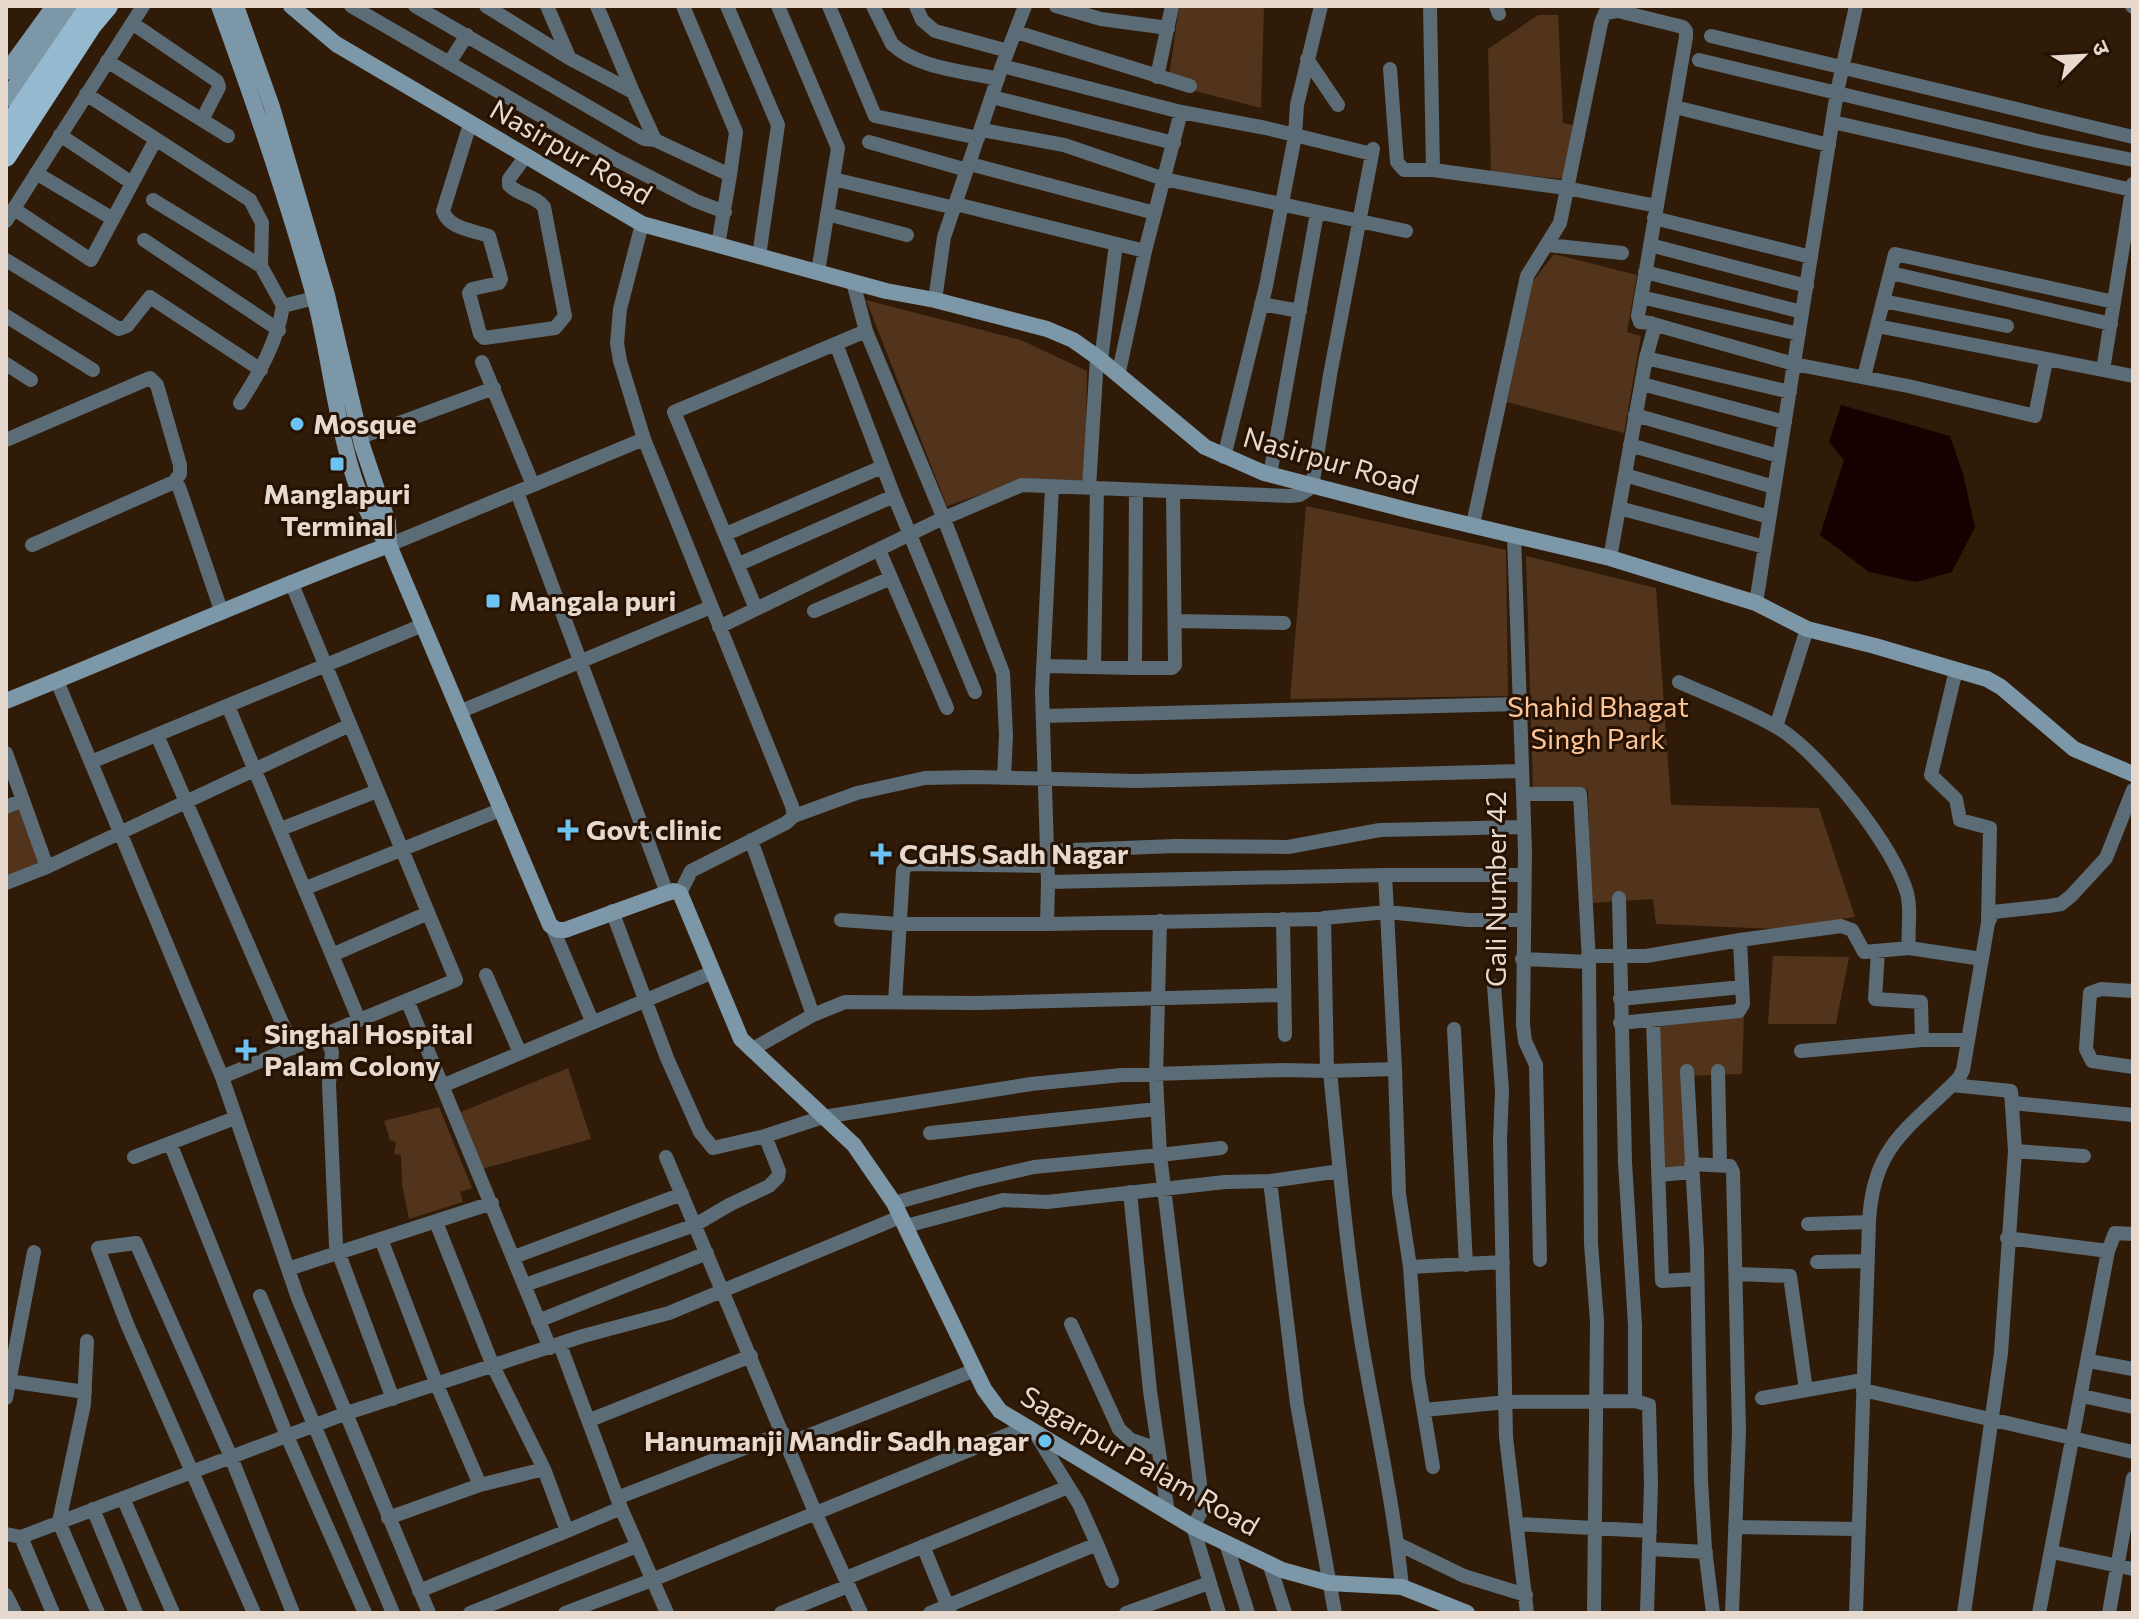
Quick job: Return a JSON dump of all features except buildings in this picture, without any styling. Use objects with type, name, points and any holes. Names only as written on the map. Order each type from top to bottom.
[{"type":"main road","points":[[6,129],[90,6]]},
{"type":"main road","points":[[6,157],[92,25],[108,6]]},
{"type":"street","points":[[6,72],[54,6]]},
{"type":"street","points":[[6,99],[69,6]]},
{"type":"street","points":[[143,6],[10,215],[91,260],[156,139]]},
{"type":"street","points":[[219,6],[281,165],[388,522],[389,545]]},
{"type":"street","points":[[236,6],[272,107],[281,165]]},
{"type":"street","name":"Nasirpur Road","points":[[291,6],[336,44],[642,224],[853,282],[1047,329],[1073,340],[1099,358],[1205,447],[1224,457],[1312,487],[1610,558],[1756,603],[1807,629],[1987,679],[2001,687],[2074,749],[2133,774]]},
{"type":"street","points":[[351,6],[378,13],[449,63],[658,183],[725,212]]},
{"type":"street","points":[[415,6],[644,139],[655,140],[730,175]]},
{"type":"street","points":[[486,6],[569,58],[633,92]]},
{"type":"street","points":[[547,6],[569,58]]},
{"type":"street","points":[[597,6],[655,140]]},
{"type":"street","points":[[683,6],[736,132],[718,245]]},
{"type":"street","points":[[727,6],[778,125],[759,256]]},
{"type":"street","points":[[778,6],[837,143],[838,154],[818,272]]},
{"type":"street","points":[[719,627],[909,535],[1022,485],[1290,496],[1300,495],[1312,487],[1372,152],[1000,72],[923,62],[892,44],[873,6]]},
{"type":"street","points":[[916,6],[922,20],[935,31],[1008,51]]},
{"type":"street","points":[[935,300],[944,237],[1025,6]]},
{"type":"street","points":[[1056,6],[1101,12],[1168,28]]},
{"type":"street","points":[[1157,77],[1172,6]]},
{"type":"street","points":[[1224,457],[1261,304],[1295,136],[1297,105],[1321,6]]},
{"type":"street","points":[[1430,6],[1433,170]]},
{"type":"street","points":[[1756,603],[1837,92],[1856,6]]},
{"type":"street","points":[[1473,524],[1524,286],[1560,223],[1605,13],[1618,11],[1683,27],[1686,31],[1638,320],[1794,364],[2035,416],[2046,361]]},
{"type":"street","points":[[832,12],[875,116],[1064,145],[1164,179],[1406,231]]},
{"type":"street","points":[[132,23],[217,81],[219,87],[202,120]]},
{"type":"street","points":[[1016,32],[1190,86]]},
{"type":"street","points":[[449,63],[467,35]]},
{"type":"street","points":[[1711,36],[2133,137]]},
{"type":"street","points":[[1307,59],[1338,105]]},
{"type":"street","points":[[1699,60],[2038,141],[2133,160]]},
{"type":"street","points":[[107,61],[228,136]]},
{"type":"street","points":[[1390,69],[1397,162],[1404,170],[1433,170],[1566,188],[1811,257]]},
{"type":"street","points":[[86,94],[250,200],[262,223],[261,266]]},
{"type":"street","points":[[992,97],[1174,143]]},
{"type":"street","points":[[1683,109],[1829,145]]},
{"type":"street","points":[[1118,376],[1145,251],[1181,112]]},
{"type":"street","points":[[1833,122],[2132,187],[2103,370]]},
{"type":"street","points":[[470,124],[443,211],[453,224],[489,236],[501,279],[499,283],[472,289],[469,293],[480,334],[484,338],[555,328],[565,316],[544,207],[539,200],[515,192],[509,185],[509,179],[525,157]]},
{"type":"street","points":[[60,135],[132,183]]},
{"type":"street","points":[[869,142],[1155,213]]},
{"type":"street","points":[[36,173],[113,219]]},
{"type":"street","points":[[833,179],[1145,251]]},
{"type":"street","points":[[153,200],[261,266],[283,306],[279,330],[261,370],[240,403]]},
{"type":"street","points":[[1270,475],[1317,213]]},
{"type":"street","points":[[827,214],[907,235]]},
{"type":"street","points":[[642,224],[620,309],[617,343],[644,439],[794,816]]},
{"type":"street","points":[[144,240],[279,330]]},
{"type":"street","points":[[1094,667],[1093,488],[1099,358],[1116,244]]},
{"type":"street","points":[[1548,245],[1622,253]]},
{"type":"street","points":[[1650,245],[1807,286]]},
{"type":"street","points":[[1864,377],[1895,254],[2114,302]]},
{"type":"street","points":[[6,260],[119,329],[127,326],[150,297],[261,370]]},
{"type":"street","points":[[1645,272],[1802,312]]},
{"type":"street","points":[[1891,273],[2111,324]]},
{"type":"street","points":[[853,282],[866,331],[944,519],[1003,673],[1006,735],[1004,778]]},
{"type":"street","points":[[283,306],[321,296]]},
{"type":"street","points":[[321,296],[347,450],[370,521],[389,545],[543,914],[553,929],[592,1021]]},
{"type":"street","points":[[1641,297],[1799,334]]},
{"type":"street","points":[[1883,301],[2007,326]]},
{"type":"street","points":[[1261,304],[1300,311]]},
{"type":"street","points":[[6,316],[93,370]]},
{"type":"street","points":[[1610,558],[1653,324]]},
{"type":"street","points":[[1877,326],[2133,376]]},
{"type":"street","points":[[756,609],[674,412],[866,331]]},
{"type":"street","points":[[836,344],[909,535],[975,692]]},
{"type":"street","points":[[1646,358],[1790,392]]},
{"type":"street","points":[[482,362],[533,485]]},
{"type":"street","points":[[6,364],[31,380]]},
{"type":"street","points":[[6,440],[150,378],[157,385],[180,465],[180,474],[174,482],[32,545]]},
{"type":"street","points":[[1642,384],[1785,422]]},
{"type":"street","points":[[361,437],[494,388]]},
{"type":"street","points":[[1635,415],[1779,456]]},
{"type":"street","points":[[6,701],[644,439]]},
{"type":"street","points":[[1630,445],[1774,487]]},
{"type":"street","points":[[726,534],[882,467]]},
{"type":"street","points":[[1625,475],[1769,517]]},
{"type":"street","points":[[174,482],[179,487],[222,613]]},
{"type":"street","points":[[1047,924],[1043,716],[1052,487]]},
{"type":"street","points":[[1135,668],[1136,490]]},
{"type":"street","points":[[517,492],[579,662],[677,896]]},
{"type":"street","points":[[1044,666],[1174,667],[1173,492]]},
{"type":"street","points":[[739,564],[894,496]]},
{"type":"street","points":[[1619,508],[1765,547]]},
{"type":"street","name":"Gali Number 42","points":[[1514,536],[1524,794],[1522,1002],[1524,1035],[1536,1065],[1540,1260]]},
{"type":"street","points":[[879,550],[947,708]]},
{"type":"street","points":[[814,611],[891,578]]},
{"type":"street","points":[[222,1077],[456,980],[291,582]]},
{"type":"street","points":[[459,712],[711,607]]},
{"type":"street","points":[[1175,621],[1284,623]]},
{"type":"street","points":[[91,762],[423,625]]},
{"type":"street","points":[[1776,727],[1807,629]]},
{"type":"street","points":[[1856,1613],[1869,1222],[1874,1181],[1889,1146],[1952,1085],[1963,1070],[1988,923],[1990,828],[1960,820],[1956,799],[1931,775],[1956,670]]},
{"type":"street","points":[[57,681],[222,1077],[288,1269],[429,1613]]},
{"type":"street","points":[[1679,682],[1776,727],[1842,787],[1891,856],[1908,896],[1909,948]]},
{"type":"street","points":[[1043,716],[1519,704]]},
{"type":"street","points":[[228,706],[359,1020]]},
{"type":"street","points":[[6,883],[47,867],[350,725]]},
{"type":"street","points":[[157,735],[293,1048]]},
{"type":"street","points":[[6,753],[47,867]]},
{"type":"street","points":[[553,929],[565,930],[612,911],[677,896],[691,871],[794,816],[857,793],[912,780],[974,777],[1136,781],[1521,771]]},
{"type":"street","points":[[1988,923],[1993,912],[1999,910],[2061,904],[2071,896],[2106,858],[2133,790]]},
{"type":"street","points":[[281,829],[377,791]]},
{"type":"street","points":[[1524,794],[1580,794],[1588,959],[1591,1244],[1597,1321],[1594,1613]]},
{"type":"street","points":[[6,807],[23,800]]},
{"type":"street","points":[[306,888],[500,810]]},
{"type":"street","points":[[895,1002],[903,871],[912,862],[1047,859],[1175,846],[1288,847],[1380,830],[1524,827]]},
{"type":"street","points":[[751,840],[813,1015]]},
{"type":"street","points":[[1385,875],[1399,1194],[1410,1267],[1418,1377],[1433,1467]]},
{"type":"street","points":[[1048,882],[1524,875]]},
{"type":"street","name":"Sagarpur Palam Road","points":[[677,896],[736,1029],[751,1050],[862,1153],[900,1215],[984,1389],[1000,1411],[1168,1513],[1282,1570],[1329,1583],[1402,1587],[1467,1613]]},
{"type":"street","points":[[1619,898],[1620,1023],[1635,1325],[1635,1401]]},
{"type":"street","points":[[612,911],[667,1058],[709,1146],[713,1148],[724,1148],[823,1117],[1085,1077],[1395,1069]]},
{"type":"street","points":[[841,920],[898,924],[1047,924],[1324,918],[1387,912],[1468,920],[1522,920]]},
{"type":"street","points":[[332,955],[428,913]]},
{"type":"street","points":[[1324,918],[1329,1071],[1340,1171],[1362,1345],[1398,1544],[1402,1587]]},
{"type":"street","points":[[1283,919],[1285,1035]]},
{"type":"street","points":[[1160,921],[1156,1075],[1160,1155],[1203,1508],[1193,1527],[1219,1613]]},
{"type":"street","points":[[1522,959],[1646,956],[1841,926],[1852,930],[1861,950],[1909,948],[1982,959]]},
{"type":"street","points":[[1620,1023],[1739,1011],[1743,1004],[1740,940]]},
{"type":"street","points":[[1878,951],[1875,999],[1921,1002],[1922,1040]]},
{"type":"street","points":[[442,1086],[713,972]]},
{"type":"street","points":[[486,975],[520,1053]]},
{"type":"street","points":[[1494,986],[1502,1090],[1506,1437],[1527,1613]]},
{"type":"street","points":[[1620,999],[1742,987]]},
{"type":"street","points":[[2133,991],[2101,989],[2090,993],[2086,1049],[2092,1061],[2133,1067]]},
{"type":"street","points":[[751,1050],[813,1015],[845,1002],[1284,995]]},
{"type":"street","points":[[407,1000],[538,1321],[555,1346],[590,1420],[619,1503],[667,1613]]},
{"type":"street","points":[[1653,1020],[1662,1281],[1697,1279]]},
{"type":"street","points":[[1454,1029],[1466,1265]]},
{"type":"street","points":[[325,1034],[332,1052],[329,1084],[336,1246],[393,1399]]},
{"type":"street","points":[[1801,1051],[1922,1040],[1968,1040]]},
{"type":"street","points":[[1687,1071],[1697,1279],[1701,1481],[1713,1613]]},
{"type":"street","points":[[1718,1071],[1720,1164]]},
{"type":"street","points":[[1952,1085],[2007,1088],[2011,1091],[2015,1151],[2001,1353],[1964,1613]]},
{"type":"street","points":[[2013,1103],[2133,1115]]},
{"type":"street","points":[[930,1133],[1157,1109]]},
{"type":"street","points":[[134,1157],[235,1118]]},
{"type":"street","points":[[525,1285],[695,1225],[775,1181],[778,1164],[765,1136]]},
{"type":"street","points":[[170,1143],[287,1436],[365,1613]]},
{"type":"street","points":[[53,1613],[14,1535],[59,1522],[347,1413],[643,1318],[669,1313],[973,1181],[1034,1167],[1221,1148]]},
{"type":"street","points":[[2015,1151],[2084,1156]]},
{"type":"street","points":[[666,1157],[815,1512],[861,1613]]},
{"type":"street","points":[[1658,1175],[1720,1164],[1730,1166],[1733,1172],[1739,1431],[1732,1613]]},
{"type":"street","points":[[900,1215],[1003,1200],[1039,1202],[1225,1182],[1270,1181],[1340,1171]]},
{"type":"street","points":[[1270,1181],[1297,1404],[1335,1613]]},
{"type":"street","points":[[1130,1192],[1150,1391],[1168,1513]]},
{"type":"street","points":[[514,1257],[682,1194]]},
{"type":"street","points":[[288,1269],[492,1203]]},
{"type":"street","points":[[436,1222],[493,1366],[544,1469],[567,1531]]},
{"type":"street","points":[[1808,1224],[1869,1222]]},
{"type":"street","points":[[2039,1613],[2108,1251],[2115,1233],[2133,1234]]},
{"type":"street","points":[[2007,1238],[2108,1251]]},
{"type":"street","points":[[381,1239],[437,1385],[480,1485]]},
{"type":"street","points":[[254,1613],[127,1324],[98,1248],[136,1243],[231,1457],[293,1613]]},
{"type":"street","points":[[6,1398],[34,1252]]},
{"type":"street","points":[[538,1321],[707,1253]]},
{"type":"street","points":[[1817,1262],[1868,1261]]},
{"type":"street","points":[[1410,1267],[1503,1262]]},
{"type":"street","points":[[1736,1274],[1790,1276],[1806,1390]]},
{"type":"street","points":[[260,1296],[393,1613]]},
{"type":"street","points":[[1071,1324],[1119,1429],[1131,1440],[1158,1449]]},
{"type":"street","points":[[87,1341],[85,1392],[59,1522],[98,1613]]},
{"type":"street","points":[[590,1420],[751,1356]]},
{"type":"street","points":[[2089,1361],[2133,1369]]},
{"type":"street","points":[[419,1591],[567,1531],[619,1503],[785,1438],[975,1370]]},
{"type":"street","points":[[8,1379],[85,1392]]},
{"type":"street","points":[[1762,1398],[1863,1385],[1992,1420],[2133,1452]]},
{"type":"street","points":[[2082,1396],[2133,1407]]},
{"type":"street","points":[[1424,1410],[1507,1402],[1635,1401],[1649,1405],[1647,1613]]},
{"type":"street","points":[[565,1613],[586,1609],[815,1512],[1030,1429],[1086,1516],[1112,1581]]},
{"type":"street","points":[[388,1518],[480,1485],[544,1469]]},
{"type":"street","points":[[2109,1613],[2125,1568],[2132,1486]]},
{"type":"street","points":[[781,1613],[923,1546],[1068,1487]]},
{"type":"street","points":[[123,1498],[173,1613]]},
{"type":"street","points":[[93,1509],[136,1613]]},
{"type":"street","points":[[1517,1524],[1650,1531]]},
{"type":"street","points":[[1735,1527],[1857,1529]]},
{"type":"street","points":[[1226,1543],[1248,1613]]},
{"type":"street","points":[[930,1613],[949,1610],[1097,1544]]},
{"type":"street","points":[[1398,1544],[1464,1576],[1526,1595]]},
{"type":"street","points":[[470,1613],[637,1546]]},
{"type":"street","points":[[923,1546],[949,1610]]},
{"type":"street","points":[[1649,1549],[1706,1552]]},
{"type":"street","points":[[2052,1552],[2125,1568]]},
{"type":"street","points":[[1269,1563],[1285,1613]]},
{"type":"street","points":[[1126,1613],[1164,1606],[1209,1583]]},
{"type":"street","points":[[6,1595],[15,1613]]},
{"type":"green space","points":[[1179,6],[1264,6],[1261,108],[1168,84]]},
{"type":"green space","points":[[1538,15],[1558,15],[1563,123],[1573,125],[1564,179],[1491,172],[1488,49]]},
{"type":"green space","points":[[1554,254],[1637,275],[1627,332],[1641,336],[1624,433],[1507,402],[1533,281]]},
{"type":"green space","points":[[866,300],[1021,340],[1087,371],[1085,482],[1021,481],[947,506]]},
{"type":"green space","name":"Shahid Bhagat Singh Park","points":[[1306,506],[1506,550],[1508,696],[1290,699]]},
{"type":"green space","name":"Shahid Bhagat Singh Park","points":[[1526,556],[1656,588],[1671,805],[1819,808],[1855,917],[1776,929],[1656,924],[1653,899],[1591,903],[1588,790],[1533,791]]},
{"type":"green space","points":[[21,804],[43,864],[6,879],[6,810]]},
{"type":"green space","points":[[1773,956],[1849,957],[1836,1024],[1768,1024]]},
{"type":"green space","points":[[1744,1015],[1742,1074],[1684,1076],[1690,1170],[1659,1173],[1659,1020]]},
{"type":"green space","points":[[568,1068],[591,1139],[482,1169],[461,1112]]},
{"type":"green space","points":[[439,1107],[472,1188],[460,1192],[463,1202],[409,1219],[402,1184],[401,1155],[394,1154],[396,1142],[390,1140],[384,1121]]},
{"type":"shaded area","points":[[1841,405],[1950,436],[1963,474],[1975,527],[1952,572],[1916,582],[1869,572],[1820,535],[1844,460],[1829,442]]},
{"type":"place","name":"Mosque","points":[[297,424]]},
{"type":"place","name":"Manglapuri Terminal","points":[[337,464]]},
{"type":"place","name":"Mangala puri","points":[[493,601]]},
{"type":"place","name":"Govt clinic","points":[[568,830]]},
{"type":"place","name":"CGHS Sadh Nagar","points":[[881,854]]},
{"type":"place","name":"Singhal Hospital Palam Colony","points":[[246,1050]]},
{"type":"place","name":"Hanumanji Mandir Sadh nagar","points":[[1045,1441]]}]
